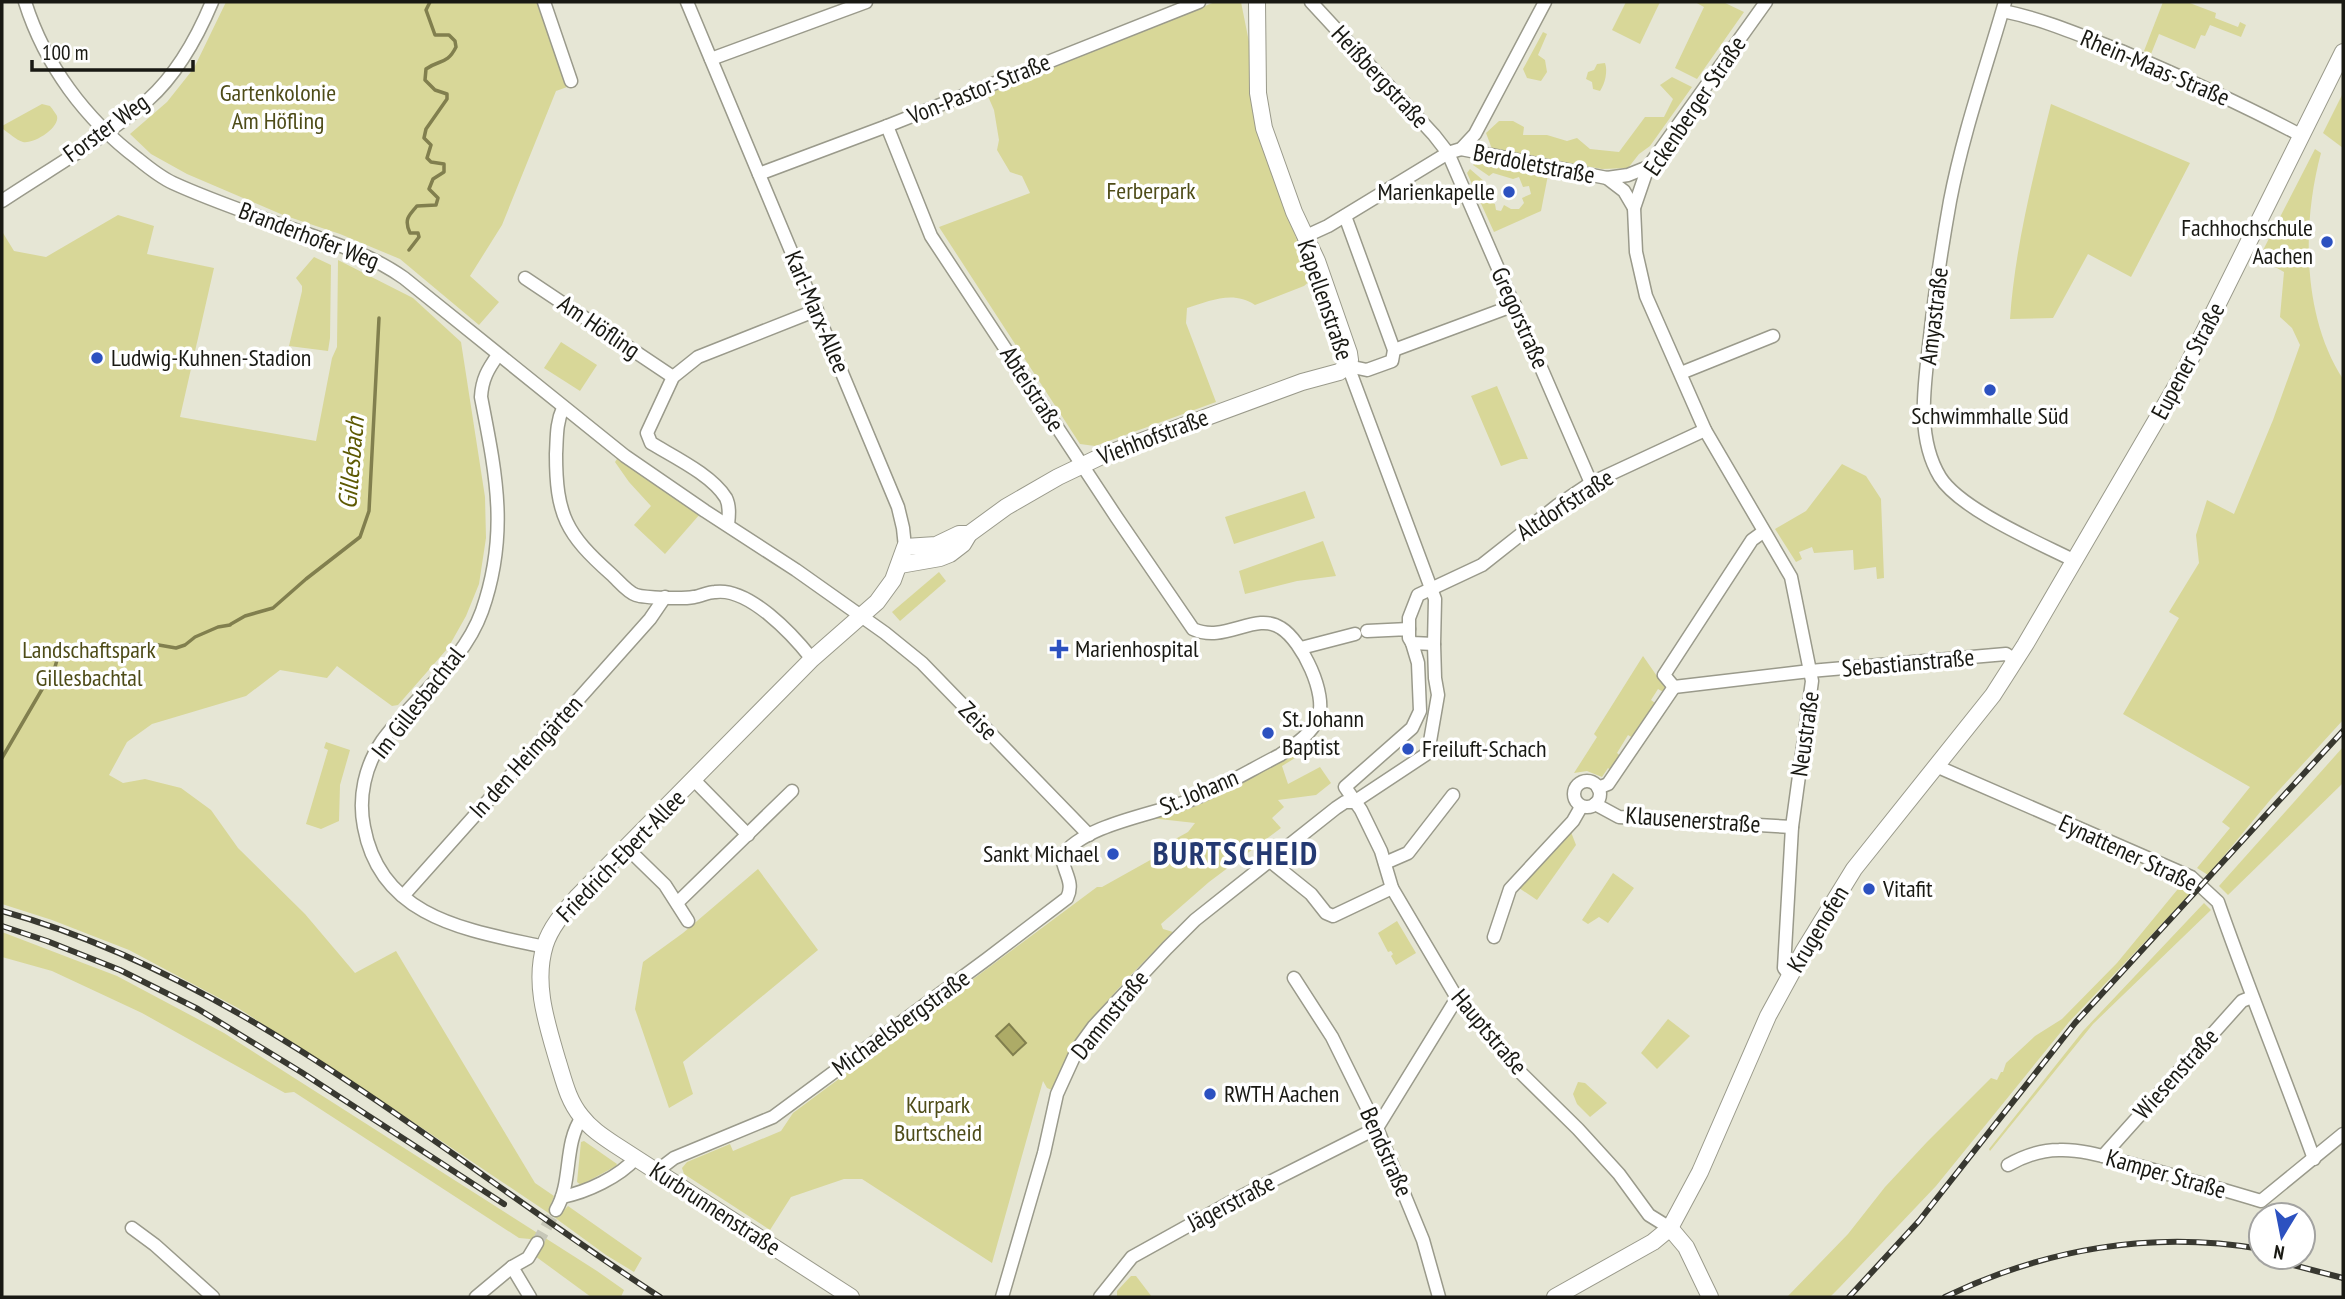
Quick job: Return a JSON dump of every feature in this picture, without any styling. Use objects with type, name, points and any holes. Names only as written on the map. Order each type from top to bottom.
[{"type":"main road","name":"Kapellenstraße","points":[[1257,2],[1256,62],[1260,107],[1271,147],[1304,237],[1317,261],[1349,353],[1348,366]]},
{"type":"main road","name":"Eupener Straße","points":[[2015,660],[2182,376],[2343,52]]},
{"type":"main road","name":"Viehhofstraße","points":[[900,565],[940,558],[963,544],[969,534],[1006,507],[1082,465],[1272,393],[1339,372],[1348,366]]},
{"type":"main road","name":"Viehhofstraße","points":[[905,547],[936,545],[959,534],[969,534]]},
{"type":"main road","name":"Karl-Marx-Allee","points":[[860,615],[883,595],[893,580],[905,547]]},
{"type":"main road","name":"Friedrich-Ebert-Allee","points":[[582,1117],[568,1093],[546,1022],[541,996],[544,947],[552,930],[563,913],[626,847],[812,659],[860,615]]},
{"type":"main road","name":"Krugenofen","points":[[1670,1228],[1700,1172],[1764,1026],[1790,976],[1854,869],[1993,695],[2015,660]]},
{"type":"main road","name":"Kurbrunnenstraße","points":[[582,1117],[595,1131],[834,1293],[851,1297]]},
{"type":"main road","points":[[1555,1297],[1653,1242],[1670,1228],[1686,1247],[1710,1297]]},
{"type":"street","name":"Branderhofer Weg","points":[[25,2],[47,55],[71,92],[105,132],[143,163],[171,182],[255,216],[347,248],[390,268],[625,456],[860,615]]},
{"type":"street","name":"Forster Weg","points":[[4,196],[105,132],[148,100],[188,51],[212,2]]},
{"type":"street","points":[[544,2],[571,81]]},
{"type":"street","name":"Karl-Marx-Allee","points":[[687,2],[898,507],[905,547]]},
{"type":"street","points":[[711,59],[866,2]]},
{"type":"street","name":"Von-Pastor-Straße","points":[[759,174],[1199,2]]},
{"type":"street","name":"Heißbergstraße","points":[[1311,2],[1448,153]]},
{"type":"street","points":[[1304,237],[1345,216],[1448,153],[1461,149],[1475,134],[1545,2]]},
{"type":"street","name":"Eckenberger Straße","points":[[1705,430],[1646,296],[1636,252],[1634,208],[1648,167],[1766,2]]},
{"type":"street","name":"Rhein-Maas-Straße","points":[[2004,6],[2163,69],[2302,136]]},
{"type":"street","name":"Amyastraße","points":[[2004,6],[1969,122],[1950,201],[1927,364],[1926,442],[1941,479],[1962,501],[2073,560]]},
{"type":"street","name":"Abteistraße","points":[[887,126],[931,236],[1193,629],[1203,634],[1214,634],[1265,622],[1279,626],[1301,648]]},
{"type":"street","name":"Berdoletstraße","points":[[1461,149],[1606,178],[1628,175],[1648,167]]},
{"type":"street","name":"Gregorstraße","points":[[1448,153],[1591,483]]},
{"type":"street","name":"Berdoletstraße","points":[[1606,178],[1624,191],[1634,208]]},
{"type":"street","name":"Kapellenstraße","points":[[1345,216],[1394,349]]},
{"type":"street","name":"Am Höfling","points":[[525,278],[673,377]]},
{"type":"street","points":[[1348,366],[1367,370],[1392,361],[1394,349],[1515,305]]},
{"type":"street","points":[[728,525],[727,499],[707,478],[651,443],[647,433],[673,377],[698,357],[817,310]]},
{"type":"street","points":[[1681,373],[1773,336]]},
{"type":"street","name":"Im Gillesbachtal","points":[[498,355],[484,376],[481,397],[497,475],[499,507],[497,546],[490,588],[481,615],[468,639],[451,663],[381,743],[364,781],[361,802],[367,842],[375,864],[387,881],[421,911],[485,934],[544,947]]},
{"type":"street","name":"Kapellenstraße","points":[[1348,366],[1435,599],[1435,678],[1438,695],[1428,753],[1354,802]]},
{"type":"street","points":[[563,408],[558,418],[556,482],[561,513],[567,526],[582,545],[635,594],[695,597],[718,591],[749,601],[771,615],[792,634],[812,659]]},
{"type":"street","name":"Altdorfstraße","points":[[1431,590],[1482,565],[1558,505],[1591,483],[1705,430]]},
{"type":"street","name":"Neustraße","points":[[1705,430],[1791,577],[1812,681],[1792,827],[1784,968],[1790,976]]},
{"type":"street","points":[[1598,788],[1608,784],[1674,687],[1664,675],[1752,540],[1763,532]]},
{"type":"street","points":[[1354,802],[1345,787],[1412,729],[1420,711],[1418,663],[1409,638],[1409,618],[1418,595],[1431,590]]},
{"type":"street","name":"In den Heimgärten","points":[[403,896],[649,619],[665,597]]},
{"type":"street","name":"Zeise","points":[[860,615],[922,663],[1089,835]]},
{"type":"street","points":[[1301,648],[1361,633],[1409,629]]},
{"type":"street","points":[[1412,643],[1434,644]]},
{"type":"street","name":"St. Johann","points":[[1089,835],[1111,825],[1190,801],[1280,755],[1302,738],[1313,728],[1321,708],[1318,691],[1301,648]]},
{"type":"street","name":"Sebastianstraße","points":[[1674,687],[1810,671],[2006,654],[2015,660]]},
{"type":"street","name":"Eynattener Straße","points":[[1936,766],[2191,877],[2218,902],[2314,1159]]},
{"type":"street","points":[[694,779],[748,835]]},
{"type":"street","points":[[1589,781],[1594,783],[1600,797],[1595,804],[1581,807],[1573,797],[1577,785],[1589,781]]},
{"type":"street","points":[[677,903],[792,791]]},
{"type":"street","points":[[1385,863],[1408,853],[1453,795]]},
{"type":"street","name":"Dammstraße","points":[[1002,1297],[1044,1153],[1057,1094],[1078,1048],[1094,1027],[1173,942],[1213,904],[1336,808],[1345,802],[1354,802]]},
{"type":"street","name":"Hauptstraße","points":[[1354,802],[1361,810],[1385,863],[1392,888],[1457,998],[1520,1072],[1619,1174],[1649,1215],[1670,1228]]},
{"type":"street","name":"Klausenerstraße","points":[[1595,804],[1619,817],[1792,827]]},
{"type":"street","points":[[1494,937],[1510,889],[1573,821],[1581,807]]},
{"type":"street","name":"Michaelsbergstraße","points":[[657,1171],[674,1158],[773,1117],[1011,942],[1067,898],[1071,882],[1062,856],[1068,848],[1089,835]]},
{"type":"street","points":[[626,847],[665,885],[688,921]]},
{"type":"street","points":[[1270,861],[1311,894],[1326,914],[1333,916],[1392,888]]},
{"type":"street","name":"Bendstraße","points":[[1294,978],[1332,1037],[1377,1128],[1423,1240],[1439,1297]]},
{"type":"street","name":"Wiesenstraße","points":[[2103,1156],[2242,1001],[2252,997]]},
{"type":"street","points":[[1377,1128],[1457,998]]},
{"type":"street","points":[[556,1210],[565,1189],[573,1130],[582,1117]]},
{"type":"street","name":"Jägerstraße","points":[[1100,1297],[1132,1257],[1240,1197],[1377,1128]]},
{"type":"street","name":"Kamper Straße","points":[[2008,1165],[2031,1154],[2061,1149],[2103,1156],[2261,1201],[2343,1134]]},
{"type":"street","points":[[562,1197],[576,1194],[623,1170],[636,1158]]},
{"type":"street","points":[[132,1228],[213,1297]]},
{"type":"street","points":[[476,1297],[512,1267],[528,1258],[537,1242]]},
{"type":"street","points":[[512,1267],[530,1297]]},
{"type":"green space","name":"Gartenkolonie Am Höfling","points":[[226,2],[538,2],[570,86],[556,91],[502,225],[470,276],[499,302],[479,325],[400,259],[340,234],[283,215],[187,174],[151,154],[130,134],[167,102],[194,68]]},
{"type":"green space","name":"Ferberpark","points":[[1215,2],[1241,2],[1249,42],[1250,82],[1282,198],[1311,280],[1304,286],[1255,305],[1238,298],[1230,298],[1187,308],[1186,323],[1216,402],[1095,446],[1080,444],[939,227],[1030,193],[1022,176],[1010,172],[997,150],[999,140],[994,110],[987,94]]},
{"type":"green space","points":[[1626,2],[1660,2],[1640,44],[1612,30]]},
{"type":"green space","points":[[1695,2],[1723,2],[1744,12],[1697,79],[1675,68],[1704,7]]},
{"type":"green space","points":[[2163,2],[2187,2],[2216,13],[2215,18],[2238,27],[2240,22],[2246,25],[2241,37],[2210,25],[2205,36],[2201,35],[2195,49],[2159,34],[2151,54],[2144,51]]},
{"type":"green space","points":[[1543,32],[1547,34],[1538,55],[1545,60],[1547,72],[1541,81],[1527,78],[1523,69]]},
{"type":"green space","points":[[1605,63],[1603,85],[1600,91],[1593,89],[1592,82],[1586,79],[1588,72],[1594,70],[1597,64]]},
{"type":"green space","points":[[1672,77],[1692,87],[1650,146],[1639,154],[1628,168],[1602,169],[1492,149],[1486,133],[1499,121],[1513,121],[1524,127],[1523,135],[1547,135],[1567,141],[1577,138],[1590,149],[1619,152],[1645,117],[1664,117],[1673,99],[1660,85]]},
{"type":"green space","points":[[2343,93],[2343,148],[2323,133]]},
{"type":"green space","points":[[42,104],[50,106],[57,116],[57,121],[45,134],[23,142],[3,129],[2,126]]},
{"type":"green space","points":[[2051,104],[2190,163],[2131,277],[2088,254],[2053,318],[2010,319],[2021,237]]},
{"type":"green space","points":[[2315,149],[2321,153],[2311,209],[2309,269],[2320,327],[2343,379],[2343,720],[2271,799],[2208,875],[2197,868],[2230,828],[2222,822],[2250,787],[2123,714],[2179,618],[2169,612],[2199,563],[2196,535],[2207,500],[2234,514],[2273,420],[2300,345],[2292,328],[2280,317],[2284,272],[2259,258]]},
{"type":"green space","points":[[1477,161],[1548,175],[1541,211],[1494,232],[1467,173],[1470,169],[1485,182],[1483,187],[1496,210],[1501,211],[1504,205],[1519,209],[1524,203],[1522,198],[1531,194],[1529,186],[1523,187],[1519,177],[1513,179],[1493,173],[1489,176],[1473,165]]},
{"type":"green space","name":"Landschaftspark Gillesbachtal","points":[[118,215],[154,226],[147,254],[214,268],[180,417],[316,441],[332,358],[337,347],[338,260],[413,298],[461,342],[485,497],[486,538],[479,584],[466,616],[448,648],[398,705],[392,706],[337,666],[327,678],[280,670],[246,696],[152,724],[127,742],[109,775],[123,783],[145,779],[181,788],[211,810],[238,848],[305,914],[355,973],[396,951],[535,1183],[554,1196],[550,1207],[561,1213],[568,1206],[642,1258],[634,1272],[425,1130],[238,1008],[129,950],[2,904],[2,234],[14,251],[46,257]]},
{"type":"green space","points":[[314,257],[331,265],[328,351],[289,346],[302,291],[296,278]]},
{"type":"green space","points":[[561,342],[597,365],[580,391],[544,368]]},
{"type":"green space","points":[[1497,386],[1528,459],[1501,466],[1471,396]]},
{"type":"green space","points":[[619,456],[700,514],[665,554],[634,525],[651,506],[615,462]]},
{"type":"green space","points":[[1842,464],[1866,476],[1881,499],[1884,578],[1877,579],[1876,567],[1854,570],[1853,550],[1814,553],[1812,547],[1799,552],[1802,559],[1796,562],[1775,529],[1806,511]]},
{"type":"green space","points":[[1305,491],[1315,518],[1234,544],[1225,517]]},
{"type":"green space","points":[[1323,541],[1336,576],[1297,581],[1245,594],[1239,571]]},
{"type":"green space","points":[[939,572],[946,581],[900,621],[892,612]]},
{"type":"green space","points":[[1643,656],[1667,694],[1658,689],[1651,700],[1659,706],[1636,740],[1628,735],[1617,753],[1624,759],[1614,773],[1608,768],[1602,777],[1587,771],[1574,773],[1597,737],[1594,734]]},
{"type":"green space","points":[[326,742],[350,750],[340,785],[339,821],[321,829],[306,824],[328,750],[324,748]]},
{"type":"green space","name":"Kurpark Burtscheid","points":[[1304,744],[1308,750],[1282,766],[1288,784],[1320,767],[1331,783],[1316,795],[1278,800],[1284,807],[1272,818],[1281,828],[1209,882],[1161,924],[1163,929],[1173,932],[1089,1024],[1062,1067],[1052,1090],[1047,1088],[1043,1081],[992,1263],[862,1179],[844,1179],[791,1197],[770,1230],[684,1174],[682,1168],[687,1162],[730,1144],[733,1151],[781,1131],[793,1113],[1097,887],[1102,887],[1170,849],[1168,843],[1188,832],[1195,823],[1150,818],[1196,806],[1289,758]]},
{"type":"green space","points":[[2343,747],[2343,783],[2228,895],[2219,886]]},
{"type":"green space","points":[[1571,832],[1576,845],[1537,900],[1519,888]]},
{"type":"green space","points":[[758,869],[818,950],[683,1062],[693,1094],[669,1108],[635,1009],[643,962],[683,933]]},
{"type":"green space","points":[[1613,873],[1634,888],[1608,923],[1599,917],[1588,924],[1582,920]]},
{"type":"green space","points":[[2182,884],[2192,892],[2069,1022],[1936,1186],[1840,1287],[1830,1297],[1788,1296],[1848,1234],[1885,1187],[1927,1142],[1991,1078],[1997,1080],[2006,1063],[2035,1036],[2062,1019],[2117,963]]},
{"type":"green space","points":[[2204,903],[2211,910],[2093,1024],[1990,1151],[2083,1031]]},
{"type":"green space","points":[[1397,921],[1416,953],[1396,965],[1391,956],[1393,954],[1388,952],[1378,933]]},
{"type":"green space","points":[[2,932],[117,976],[224,1033],[597,1271],[624,1290],[621,1297],[591,1297],[535,1256],[539,1244],[530,1239],[519,1238],[294,1092],[285,1093],[142,1013],[52,971],[2,957]]},
{"type":"green space","points":[[1668,1019],[1690,1036],[1657,1069],[1641,1053]]},
{"type":"green space","points":[[1578,1082],[1585,1083],[1607,1103],[1590,1117],[1577,1104],[1573,1094]]},
{"type":"green space","points":[[584,1141],[617,1164],[581,1185],[577,1182],[581,1142]]},
{"type":"green space","points":[[1131,1276],[1136,1276],[1152,1297],[1117,1297],[1117,1291]]},
{"type":"shaded area","points":[[1009,1024],[1026,1043],[1013,1055],[996,1036]]},
{"type":"waterway","name":"Gillesbach","points":[[409,250],[419,237],[418,233],[410,233],[408,218],[417,206],[436,205],[438,198],[429,189],[433,179],[444,172],[444,164],[431,162],[427,158],[431,145],[424,138],[426,129],[447,99],[447,94],[435,90],[425,80],[426,69],[446,59],[456,47],[455,41],[449,35],[435,35],[426,10],[430,2]]},
{"type":"waterway","name":"Gillesbach","points":[[231,624],[245,616],[273,608],[360,537],[369,511],[379,318]]},
{"type":"waterway","name":"Gillesbach","points":[[2,758],[64,647],[153,644],[176,648],[218,627],[230,625]]},
{"type":"tunnel","points":[[537,1243],[556,1210]]},
{"type":"railway","points":[[1849,1297],[1919,1221],[2075,1023],[2343,731]]},
{"type":"railway","points":[[2,911],[92,942],[179,981],[262,1027],[424,1133],[660,1297]]},
{"type":"railway","points":[[2,926],[120,970],[198,1009],[301,1072],[504,1204]]},
{"type":"railway","points":[[1945,1297],[2021,1267],[2099,1248],[2180,1242],[2247,1247]]},
{"type":"railway","points":[[2316,1271],[2343,1278]]},
{"type":"place","name":"Marienkapelle","points":[[1509,192]]},
{"type":"place","name":"Fachhochschule Aachen","points":[[2327,242]]},
{"type":"place","name":"Ludwig-Kuhnen-Stadion","points":[[97,358]]},
{"type":"place","name":"Schwimmhalle Süd","points":[[1990,390]]},
{"type":"place","name":"Marienhospital","points":[[1059,649]]},
{"type":"place","name":"St. Johann Baptist","points":[[1268,733]]},
{"type":"place","name":"Freiluft-Schach","points":[[1408,749]]},
{"type":"place","name":"Sankt Michael","points":[[1113,854]]},
{"type":"place","name":"Vitafit","points":[[1869,889]]},
{"type":"place","name":"RWTH Aachen","points":[[1210,1094]]},
{"type":"district","name":"BURTSCHEID","points":[[1236,854]]}]
